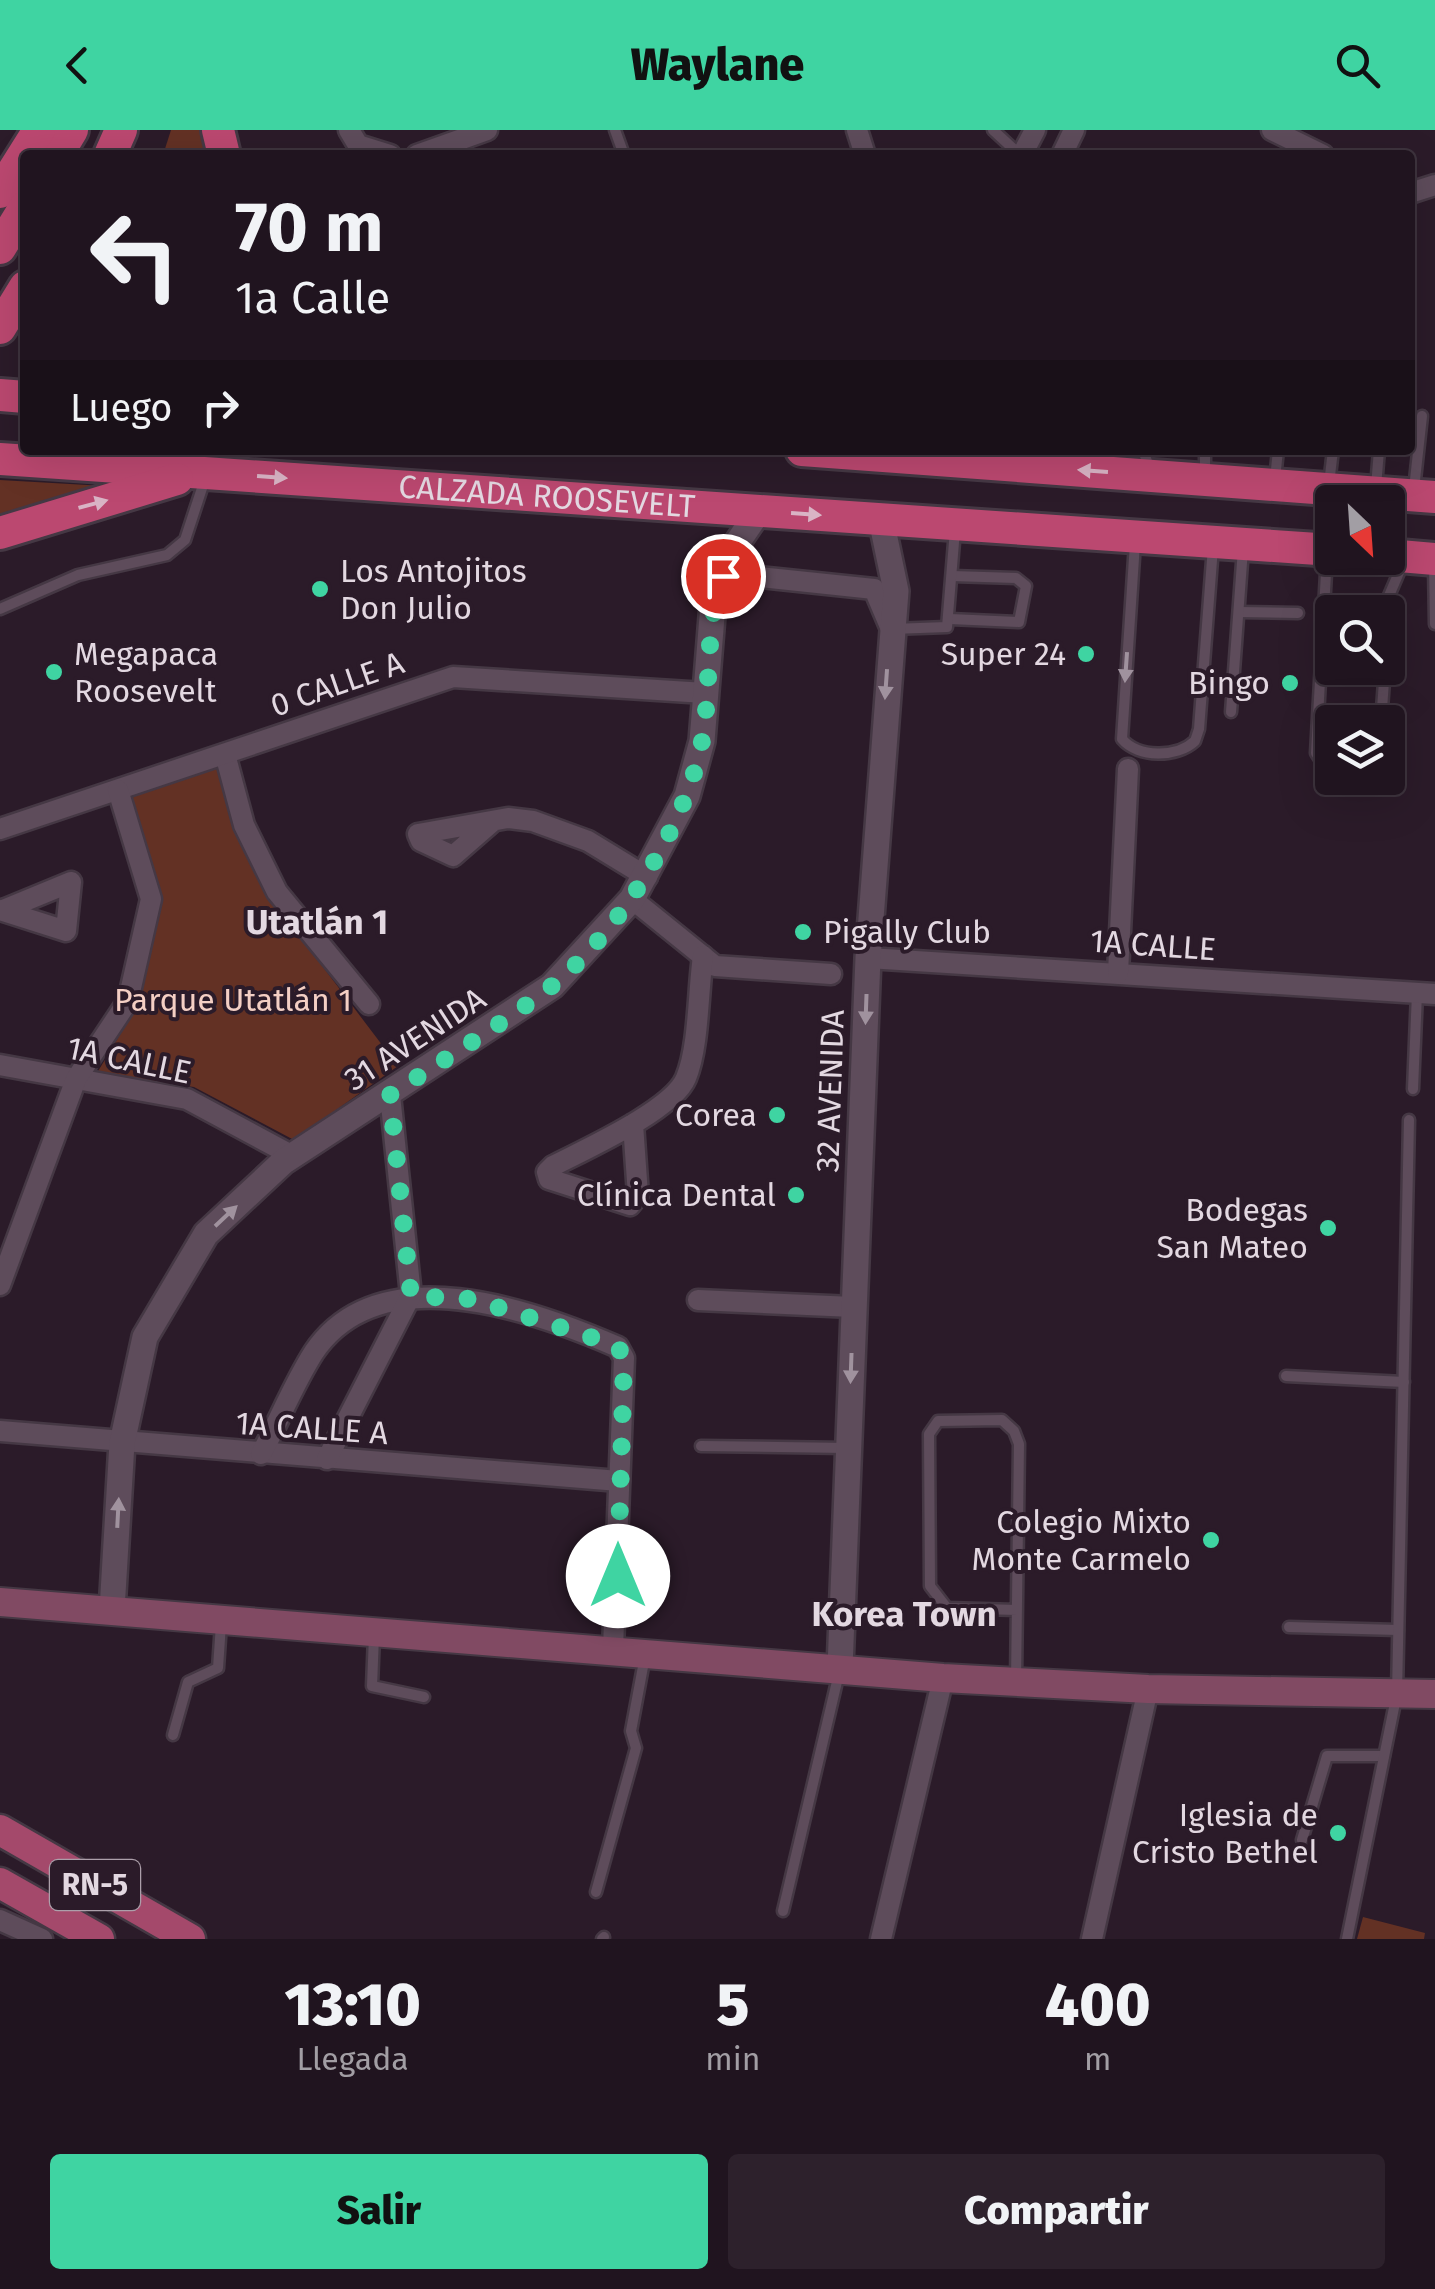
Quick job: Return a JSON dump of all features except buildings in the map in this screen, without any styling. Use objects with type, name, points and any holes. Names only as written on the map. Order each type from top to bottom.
[{"type":"highway","points":[[0,145],[18,130]]},
{"type":"highway","points":[[0,192],[20,160]]},
{"type":"highway","points":[[0,248],[20,215]]},
{"type":"highway","points":[[0,328],[20,294]]},
{"type":"highway","points":[[950,455],[1205,465],[1274,485],[1315,487]]},
{"type":"highway","name":"CALZADA ROOSEVELT","points":[[0,459],[1315,549]]},
{"type":"highway","points":[[0,533],[202,473]]},
{"type":"main road","points":[[0,1602],[942,1678],[1148,1688],[1435,1694]]},
{"type":"main road","name":"RN-5","points":[[0,1830],[190,1939]]},
{"type":"main road","name":"RN-5","points":[[0,1883],[40,1931],[99,1939]]},
{"type":"street","points":[[349,130],[358,145],[374,150]]},
{"type":"street","points":[[431,150],[487,130]]},
{"type":"street","points":[[1272,130],[1313,150]]},
{"type":"street","name":"31 AVENIDA","points":[[112,1610],[122,1442],[145,1337],[206,1234],[292,1156],[552,986],[632,899],[648,877],[687,796],[702,741],[713,604],[732,549],[759,511]]},
{"type":"street","name":"32 AVENIDA","points":[[840,1668],[868,958],[894,576],[881,519]]},
{"type":"street","points":[[713,604],[738,580],[750,576],[874,589],[891,629]]},
{"type":"street","name":"0 CALLE A","points":[[0,829],[453,676],[706,693]]},
{"type":"street","points":[[225,754],[244,825],[277,892],[369,1004]]},
{"type":"street","points":[[1118,973],[1128,769]]},
{"type":"street","points":[[0,1284],[76,1078],[128,1001],[151,899],[118,790]]},
{"type":"street","points":[[492,822],[453,856],[420,842],[418,834],[508,818],[546,825],[588,841],[648,877]]},
{"type":"street","points":[[632,899],[715,966],[830,974]]},
{"type":"street","points":[[633,1124],[638,1195],[630,1205],[549,1179],[547,1172],[552,1166],[633,1124],[686,1078],[702,956]]},
{"type":"street","name":"1A CALLE","points":[[868,958],[1426,994]]},
{"type":"street","name":"1A CALLE","points":[[0,1065],[187,1100],[292,1156]]},
{"type":"street","points":[[327,1459],[411,1296],[390,1095]]},
{"type":"street","points":[[261,1454],[315,1350],[356,1316],[411,1296],[472,1299],[618,1347],[624,1358],[614,1649]]},
{"type":"street","points":[[698,1300],[854,1306]]},
{"type":"street","name":"1A CALLE A","points":[[0,1430],[619,1481]]},
{"type":"street","points":[[881,1939],[942,1678]]},
{"type":"street","points":[[1092,1939],[1148,1688]]},
{"type":"street","points":[[0,1920],[40,1931]]},
{"type":"lane","points":[[994,130],[1016,150]]},
{"type":"lane","points":[[1422,416],[1424,496]]},
{"type":"lane","points":[[1274,485],[1277,455]]},
{"type":"lane","points":[[1328,485],[1332,455]]},
{"type":"lane","points":[[1376,485],[1378,455]]},
{"type":"lane","points":[[0,609],[78,575],[167,555],[185,540],[202,473]]},
{"type":"lane","points":[[891,629],[947,627],[956,524]]},
{"type":"lane","points":[[1135,536],[1122,739],[1140,751],[1174,753],[1195,742],[1229,542]]},
{"type":"lane","points":[[1229,542],[1239,612],[1231,712]]},
{"type":"lane","points":[[1390,595],[1415,558]]},
{"type":"lane","points":[[1415,558],[1435,624]]},
{"type":"lane","points":[[950,620],[1020,622],[1026,586],[1016,578],[952,576]]},
{"type":"lane","points":[[1239,612],[1298,613]]},
{"type":"lane","points":[[1413,1089],[1426,994]]},
{"type":"lane","points":[[1347,1939],[1397,1693],[1409,1120]]},
{"type":"lane","points":[[1286,1376],[1404,1382]]},
{"type":"lane","points":[[1016,1682],[1017,1610],[1019,1444],[1014,1431],[1002,1420],[938,1421],[929,1434],[930,1586],[936,1599],[948,1608],[1017,1610]]},
{"type":"lane","points":[[701,1446],[848,1448]]},
{"type":"lane","points":[[173,1735],[188,1682],[218,1668],[221,1618]]},
{"type":"lane","points":[[1289,1626],[1398,1630]]},
{"type":"lane","points":[[375,1630],[372,1686],[424,1697]]},
{"type":"lane","points":[[596,1892],[636,1748],[631,1731],[646,1652]]},
{"type":"lane","points":[[782,1911],[840,1668]]},
{"type":"lane","points":[[1302,1840],[1327,1756],[1336,1752],[1384,1756]]},
{"type":"green space","points":[[171,130],[200,130],[205,150],[165,150]]},
{"type":"green space","points":[[0,480],[105,486],[0,517]]},
{"type":"green space","name":"Parque Utatlán 1","points":[[232,759],[298,934],[398,1066],[294,1140],[194,1087],[97,1073],[137,1006],[162,898],[128,792]]},
{"type":"green space","points":[[1363,1917],[1425,1933],[1424,1939],[1357,1939]]},
{"type":"place","name":"Los Antojitos Don Julio","points":[[320,589]]},
{"type":"place","name":"Super 24","points":[[1086,654]]},
{"type":"place","name":"Megapaca Roosevelt","points":[[54,672]]},
{"type":"place","name":"Bingo","points":[[1290,683]]},
{"type":"place","name":"Pigally Club","points":[[803,932]]},
{"type":"place","name":"Corea","points":[[777,1115]]},
{"type":"place","name":"Clínica Dental","points":[[796,1195]]},
{"type":"place","name":"Bodegas San Mateo","points":[[1328,1228]]},
{"type":"place","name":"Colegio Mixto Monte Carmelo","points":[[1211,1540]]},
{"type":"place","name":"Iglesia de Cristo Bethel","points":[[1338,1833]]},
{"type":"district","name":"Utatlán 1","points":[[317,922]]},
{"type":"district","name":"Korea Town","points":[[904,1614]]},
{"type":"route","points":[[618,1576],[624,1358],[618,1347],[606,1342],[472,1299],[411,1296],[390,1095],[552,986],[648,877],[687,796],[702,741],[713,604],[723,576]]}]
